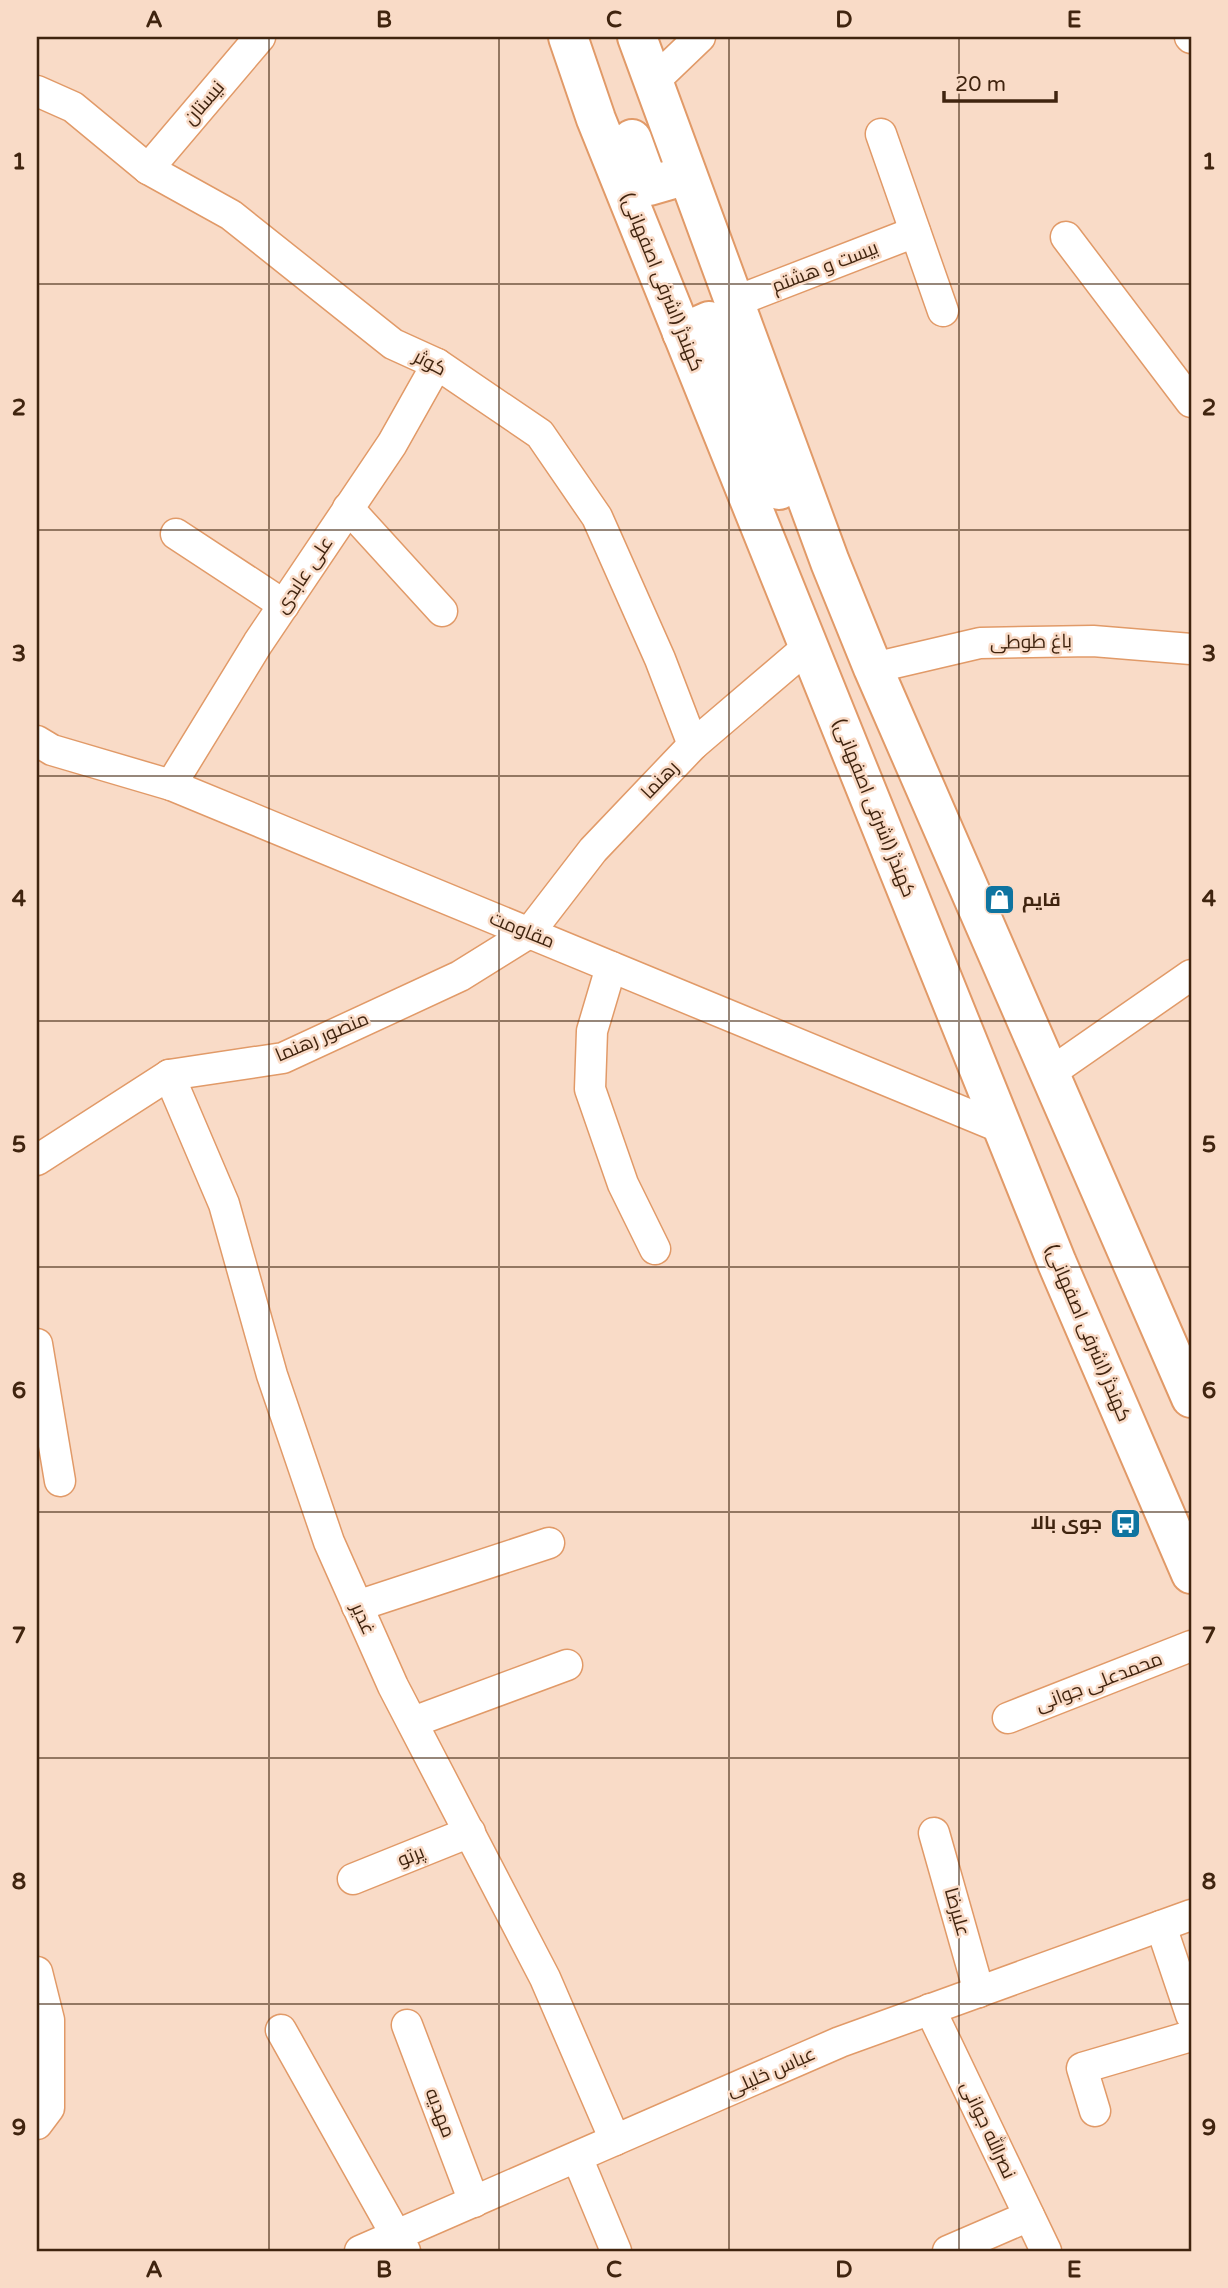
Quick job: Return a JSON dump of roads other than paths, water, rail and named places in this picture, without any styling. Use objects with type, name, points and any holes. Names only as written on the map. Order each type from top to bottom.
[{"type":"main road","name":"کهندژ (اشرفی اصفهانی)","points":[[568,37],[596,119],[1057,1263],[1191,1574]]},
{"type":"main road","points":[[591,37],[649,186],[687,175]]},
{"type":"main road","points":[[637,37],[831,562],[873,668],[1190,1394]]},
{"type":"main road","points":[[682,333],[709,321],[784,502],[808,543],[831,562]]},
{"type":"street","name":"نیستان","points":[[148,169],[260,37]]},
{"type":"street","points":[[653,82],[700,37]]},
{"type":"street","name":"کوثر","points":[[37,91],[73,107],[148,169],[231,215],[393,344],[437,365],[540,434],[597,517],[660,659],[693,746]]},
{"type":"street","points":[[881,134],[943,311]]},
{"type":"street","name":"بیست و هشتم","points":[[734,302],[915,232]]},
{"type":"street","points":[[1066,237],[1191,402]]},
{"type":"street","name":"علی عابدی","points":[[171,785],[284,605],[392,444],[437,365]]},
{"type":"street","points":[[348,509],[442,611]]},
{"type":"street","points":[[176,534],[284,605]]},
{"type":"street","name":"باغ طوطی","points":[[873,668],[980,643],[1094,641],[1191,649]]},
{"type":"street","name":"رهنما","points":[[529,933],[593,850],[693,746],[809,646]]},
{"type":"street","name":"مقاومت","points":[[37,741],[51,750],[171,785],[1004,1129]]},
{"type":"street","name":"منصور رهنما","points":[[37,1160],[169,1075],[283,1058],[460,976],[529,933]]},
{"type":"street","points":[[611,967],[592,1031],[590,1089],[623,1184],[655,1249]]},
{"type":"street","points":[[1050,1073],[1191,975]]},
{"type":"street","name":"غدیر","points":[[169,1075],[224,1204],[272,1375],[329,1542],[393,1686],[545,1978],[615,2140]]},
{"type":"street","points":[[37,1344],[60,1480]]},
{"type":"street","points":[[357,1605],[549,1543]]},
{"type":"street","name":"محمدعلی جوانی","points":[[1007,1718],[1191,1646]]},
{"type":"street","points":[[413,1722],[567,1665]]},
{"type":"street","name":"پرتو","points":[[353,1880],[470,1832]]},
{"type":"street","name":"علیرضا","points":[[934,1833],[979,1992]]},
{"type":"street","name":"عباس خلیلی","points":[[360,2251],[402,2243],[474,2202],[840,2042],[1191,1915]]},
{"type":"street","points":[[1161,1926],[1191,2015]]},
{"type":"street","points":[[37,1972],[49,2020],[43,2077],[49,2108],[37,2124]]},
{"type":"street","name":"نصرالله جوانی","points":[[930,2009],[1045,2251]]},
{"type":"street","name":"مهدیه","points":[[407,2025],[474,2202]]},
{"type":"street","points":[[281,2030],[402,2243]]},
{"type":"street","points":[[1095,2111],[1082,2067],[1191,2036]]},
{"type":"street","points":[[577,2157],[616,2251]]},
{"type":"street","points":[[948,2251],[1029,2216]]},
{"type":"place","name":"قایم","points":[[999,900]]},
{"type":"place","name":"جوی بالا","points":[[1125,1523]]}]
